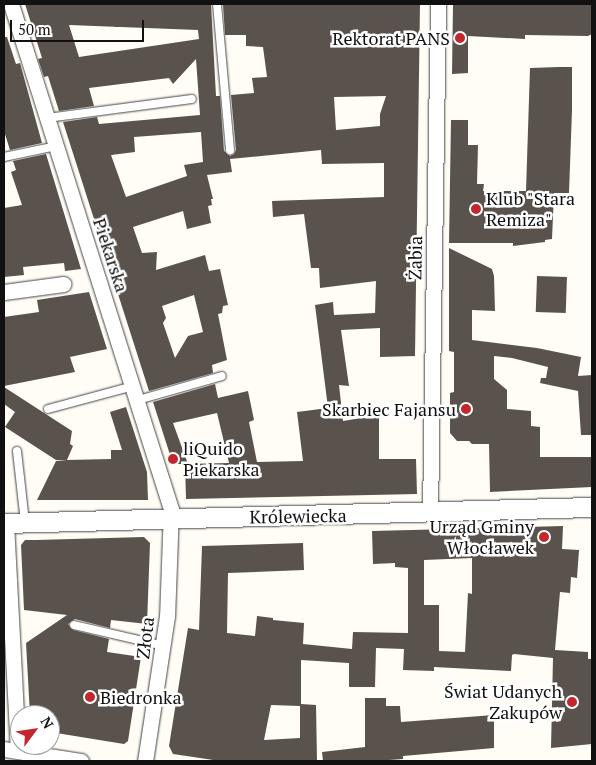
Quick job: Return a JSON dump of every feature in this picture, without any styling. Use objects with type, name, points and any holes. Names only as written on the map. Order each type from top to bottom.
[{"type":"street","name":"Piekarska","points":[[11,4],[170,499],[172,519]]},
{"type":"street","name":"Żabia","points":[[430,513],[438,4]]},
{"type":"street","points":[[4,292],[63,284]]},
{"type":"street","name":"Królewiecka","points":[[5,523],[430,513],[592,507]]},
{"type":"street","name":"Złota","points":[[145,761],[164,646],[172,519]]},
{"type":"street","points":[[5,523],[10,712]]},
{"type":"street","points":[[42,755],[80,761]]},
{"type":"lane","points":[[217,4],[230,150]]},
{"type":"lane","points":[[47,118],[192,99]]},
{"type":"lane","points":[[4,156],[56,146]]},
{"type":"lane","points":[[48,409],[222,376]]},
{"type":"lane","points":[[17,451],[25,522]]},
{"type":"lane","points":[[74,625],[164,646]]},
{"type":"building","points":[[25,4],[211,4],[216,96],[220,96],[224,151],[230,156],[236,150],[231,95],[254,93],[252,78],[267,77],[263,47],[246,46],[246,35],[225,35],[223,4],[420,4],[415,356],[380,357],[380,328],[341,330],[349,386],[339,385],[343,421],[379,415],[379,459],[416,459],[417,494],[186,499],[185,464],[173,464],[153,402],[215,384],[218,398],[248,391],[254,420],[249,422],[257,462],[303,461],[297,412],[328,408],[315,305],[333,302],[334,315],[375,313],[376,281],[320,288],[319,268],[311,268],[304,214],[273,217],[272,201],[384,197],[384,163],[322,164],[321,150],[230,159],[232,172],[207,175],[213,199],[211,199],[212,205],[208,206],[211,223],[187,229],[183,211],[133,227],[142,253],[157,252],[156,270],[205,255],[209,271],[220,269],[228,305],[223,306],[222,313],[218,314],[227,360],[212,365],[213,373],[149,391],[63,122],[97,117],[99,124],[200,115],[196,59],[173,84],[169,78],[89,88],[94,106],[59,111],[48,76],[44,77],[38,59],[42,58]],"holes":[[[69,25],[198,30],[199,39],[79,57]],[[386,96],[380,114],[380,126],[336,130],[334,97]],[[201,132],[203,162],[184,165],[187,176],[126,197],[111,155],[135,152],[134,137]],[[194,295],[203,332],[188,336],[175,358],[163,323],[166,318],[162,306]],[[217,413],[229,463],[188,464],[173,423]]]},
{"type":"building","name":"Rektorat PANS","points":[[453,4],[592,4],[592,34],[588,36],[525,35],[525,39],[468,36],[468,73],[452,74]]},
{"type":"building","points":[[4,37],[7,37],[16,64],[20,63],[42,143],[10,150],[4,131]]},
{"type":"building","points":[[572,67],[569,193],[554,193],[552,239],[545,240],[545,242],[513,246],[513,243],[449,243],[451,120],[468,120],[468,145],[478,145],[477,184],[484,184],[483,191],[526,191],[530,68]]},
{"type":"building","points":[[46,154],[81,269],[65,271],[64,263],[23,267],[24,275],[4,277],[4,208],[22,205],[11,172],[16,170],[13,161]]},
{"type":"building","points":[[449,248],[492,269],[494,276],[495,311],[472,310],[472,340],[537,348],[581,357],[578,376],[592,375],[592,435],[581,435],[578,391],[540,383],[541,378],[546,378],[548,367],[512,358],[494,356],[494,379],[507,390],[507,409],[531,411],[531,426],[540,427],[540,457],[592,457],[592,487],[490,492],[489,444],[472,444],[469,441],[457,441],[450,433],[450,393],[454,392],[454,352],[449,351]]},
{"type":"building","points":[[537,276],[567,277],[566,313],[536,312]]},
{"type":"building","points":[[89,292],[107,349],[70,357],[75,372],[4,386],[4,317],[39,312],[37,300]]},
{"type":"building","points":[[4,387],[72,431],[70,444],[73,446],[67,460],[56,460],[5,427],[15,412],[4,404]]},
{"type":"building","points":[[126,407],[147,472],[148,500],[37,500],[56,461],[111,459],[111,450],[122,450],[110,412]]},
{"type":"building","points":[[563,526],[562,549],[579,550],[577,578],[571,577],[570,593],[560,592],[555,650],[588,652],[588,659],[592,659],[592,744],[551,748],[553,658],[514,654],[512,655],[511,671],[434,667],[434,671],[403,670],[404,649],[376,648],[375,687],[349,687],[349,663],[301,660],[301,704],[316,705],[317,761],[220,761],[173,754],[169,746],[188,628],[199,630],[202,546],[303,543],[304,570],[228,573],[227,633],[255,636],[257,616],[273,618],[273,620],[304,623],[303,644],[352,649],[353,632],[408,633],[408,568],[395,567],[395,563],[373,564],[372,531]],"holes":[[[472,558],[472,594],[468,593],[465,652],[439,651],[439,605],[424,605],[424,560]],[[271,705],[300,706],[300,738],[264,740]]]},
{"type":"building","points":[[144,537],[150,543],[147,624],[111,620],[110,628],[75,619],[68,624],[73,630],[109,639],[107,652],[141,657],[128,741],[124,744],[60,734],[60,705],[29,705],[26,643],[67,615],[24,610],[21,545],[25,540]]},
{"type":"building","points":[[365,698],[386,698],[386,706],[400,706],[401,722],[494,715],[494,748],[403,756],[403,759],[323,761],[322,752],[365,747]]},
{"type":"place","name":"Rektorat PANS","points":[[460,38]]},
{"type":"place","name":"Klub \"Stara Remiza\"","points":[[476,209]]},
{"type":"place","name":"Skarbiec Fajansu","points":[[466,409]]},
{"type":"place","name":"liQuido Piekarska","points":[[173,459]]},
{"type":"place","name":"Urząd Gminy Włocławek","points":[[544,537]]},
{"type":"place","name":"Biedronka","points":[[90,697]]},
{"type":"place","name":"Świat Udanych Zakupów","points":[[572,702]]}]
